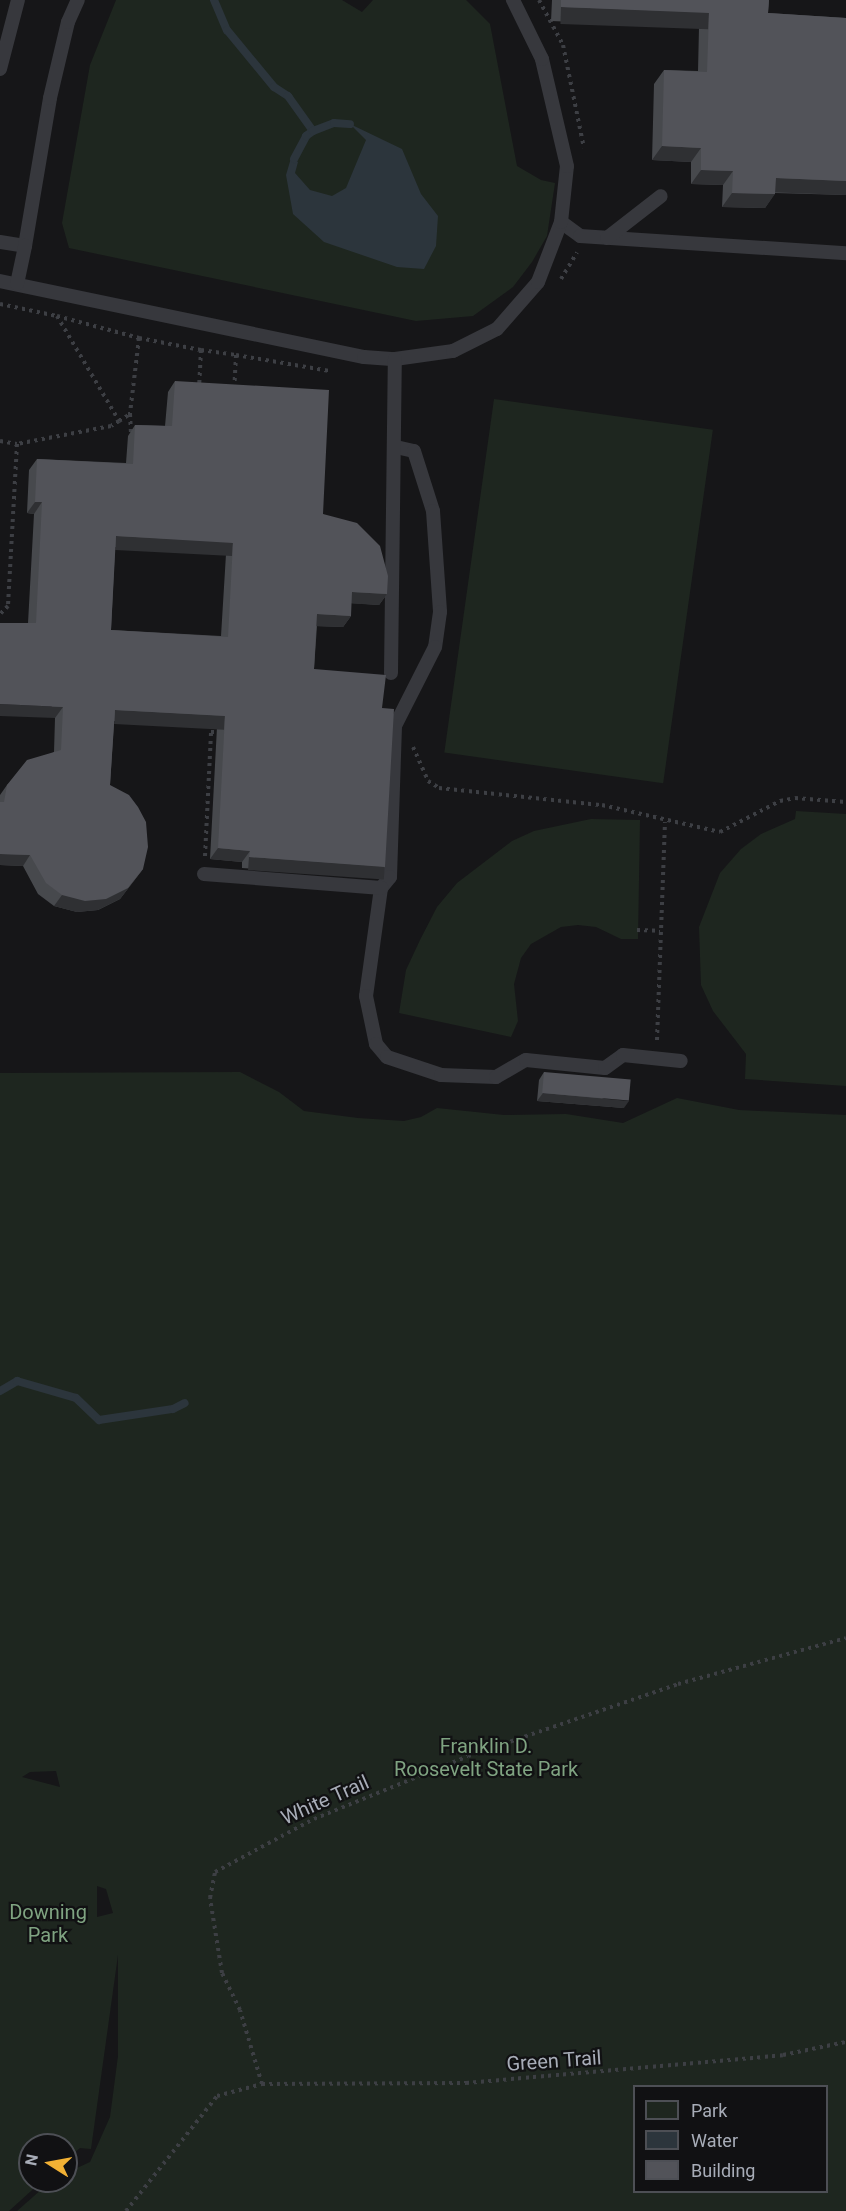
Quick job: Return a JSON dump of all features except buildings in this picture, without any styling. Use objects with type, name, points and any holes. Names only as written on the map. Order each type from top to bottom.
[{"type":"lane","points":[[0,69],[18,0]]},
{"type":"lane","points":[[17,284],[50,98],[68,22],[78,0]]},
{"type":"lane","points":[[0,281],[48,289],[310,348],[395,359],[453,351],[497,329],[538,282],[561,222],[567,166],[542,58],[513,0]]},
{"type":"lane","points":[[607,238],[661,196]]},
{"type":"lane","points":[[561,222],[580,236],[846,253]]},
{"type":"lane","points":[[0,242],[25,246]]},
{"type":"lane","points":[[391,673],[396,447],[395,359]]},
{"type":"lane","points":[[396,447],[414,451],[433,511],[440,612],[435,647],[395,726],[390,877],[381,888],[366,996],[376,1044],[387,1058],[441,1075],[496,1077],[526,1060],[605,1068],[623,1055],[681,1061]]},
{"type":"lane","points":[[204,874],[381,888]]},
{"type":"path","points":[[557,288],[579,250],[586,248]]},
{"type":"path","points":[[0,304],[57,316],[139,338],[236,355],[234,394]]},
{"type":"path","points":[[57,316],[118,421]]},
{"type":"path","points":[[131,436],[130,414],[139,338]]},
{"type":"path","points":[[199,392],[201,350]]},
{"type":"path","points":[[0,441],[17,444],[111,426],[130,414]]},
{"type":"path","points":[[0,614],[8,606],[17,444]]},
{"type":"path","points":[[395,726],[405,728],[428,781],[439,788],[602,805],[648,813],[665,822],[720,832],[780,801],[795,798],[846,802]]},
{"type":"path","points":[[204,874],[211,732],[227,732]]},
{"type":"path","points":[[656,1058],[665,822]]},
{"type":"path","points":[[637,930],[660,931]]},
{"type":"path","name":"White Trail","points":[[262,2084],[240,2010],[222,1973],[210,1898],[215,1872],[314,1819],[468,1756],[678,1684],[846,1638]]},
{"type":"path","name":"Green Trail","points":[[262,2084],[466,2083],[759,2057],[846,2042]]},
{"type":"path","points":[[126,2211],[217,2096],[262,2084]]},
{"type":"green space","points":[[116,0],[342,0],[362,12],[373,0],[466,0],[490,24],[517,166],[541,180],[555,183],[547,236],[532,262],[513,287],[473,316],[416,321],[69,248],[62,223],[90,65]]},
{"type":"green space","points":[[494,399],[713,430],[663,783],[444,753]]},
{"type":"green space","points":[[796,811],[846,814],[846,1086],[745,1079],[746,1054],[713,1011],[701,985],[699,927],[720,873],[741,849],[761,834],[795,819]]},
{"type":"green space","points":[[591,819],[640,820],[638,939],[621,939],[596,927],[578,925],[561,927],[531,944],[521,958],[514,984],[518,1021],[511,1037],[399,1013],[406,970],[437,907],[457,883],[512,841],[534,831]]},
{"type":"green space","name":"Franklin D. Roosevelt State Park","points":[[240,1072],[279,1092],[304,1111],[404,1121],[421,1117],[437,1108],[504,1115],[566,1114],[623,1123],[677,1098],[739,1110],[846,1115],[846,2211],[17,2211],[37,2193],[78,2193],[78,2168],[90,2162],[110,2117],[118,2056],[118,1955],[91,2149],[78,2150],[78,2133],[18,2133],[18,2193],[29,2193],[9,2211],[0,2211],[0,1073]],"holes":[[[56,1771],[60,1787],[22,1777],[30,1772]],[[97,1886],[106,1889],[113,1913],[97,1917]]]},
{"type":"water","points":[[350,124],[402,149],[421,194],[438,216],[436,246],[424,269],[397,267],[324,242],[293,214],[286,175],[291,158],[298,162],[295,173],[310,190],[332,196],[346,188],[366,140]]},
{"type":"waterway","points":[[214,0],[227,30],[274,87],[288,96],[313,131]]},
{"type":"waterway","points":[[294,159],[306,136],[313,131],[334,123],[350,124]]},
{"type":"waterway","points":[[0,1391],[17,1381],[76,1398],[99,1420],[173,1409],[185,1403]]},
{"type":"park label","name":"Downing Park","points":[[48,1924]]}]
